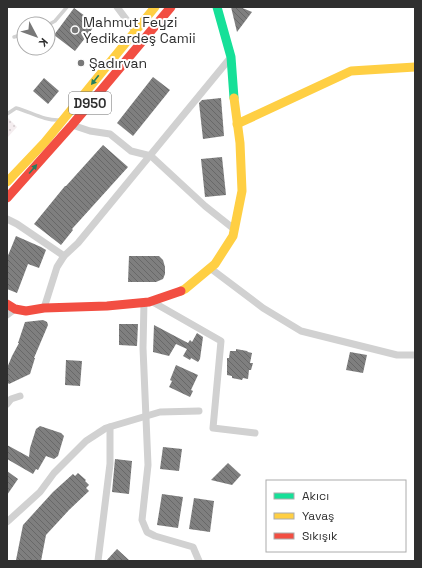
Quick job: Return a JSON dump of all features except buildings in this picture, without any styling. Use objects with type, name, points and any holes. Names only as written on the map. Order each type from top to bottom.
[{"type":"main road","name":"D950","points":[[7,182],[45,142],[155,7]]},
{"type":"main road","name":"D950","points":[[7,198],[72,125],[171,7]]},
{"type":"main road","points":[[11,307],[26,311],[44,308],[107,306],[147,301],[184,289],[215,264],[233,236],[242,191],[240,143],[234,103],[232,57],[217,7]]},
{"type":"main road","points":[[237,124],[351,71],[415,67]]},
{"type":"street","points":[[117,7],[135,31]]},
{"type":"street","points":[[44,308],[57,267],[64,256],[78,243],[232,57]]},
{"type":"street","points":[[72,125],[90,131],[110,134],[131,151],[151,156],[205,206],[234,229]]},
{"type":"street","points":[[7,219],[17,224],[64,256]]},
{"type":"street","points":[[210,268],[263,308],[301,331],[397,355],[415,355]]},
{"type":"street","points":[[198,561],[193,547],[155,536],[147,532],[142,520],[148,465],[143,348],[147,301],[221,341],[213,428],[255,433]]},
{"type":"street","points":[[7,315],[11,307]]},
{"type":"street","points":[[7,404],[11,399],[20,396]]},
{"type":"street","points":[[7,522],[40,492],[54,473],[86,441],[106,428],[160,412],[199,411]]},
{"type":"street","points":[[98,561],[110,464],[110,427]]},
{"type":"lane","points":[[56,20],[67,7]]},
{"type":"lane","points":[[7,114],[16,108],[48,120],[63,120]]},
{"type":"shaded area","points":[[8,118],[17,127],[7,138],[7,119]]},
{"type":"traffic: fast","points":[[217,7],[231,57],[234,98]]},
{"type":"traffic: slow","points":[[7,182],[45,142],[155,7]]},
{"type":"traffic: slow","points":[[237,124],[351,71],[415,67]]},
{"type":"traffic: slow","points":[[181,291],[215,264],[233,236],[242,191],[240,143],[234,98]]},
{"type":"traffic: jam","points":[[7,198],[72,125],[171,7]]},
{"type":"traffic: jam","points":[[7,304],[15,309],[26,311],[44,308],[107,306],[149,302],[181,291]]},
{"type":"place","name":"Mahmut Feyzi Yedikardeş Camii","points":[[75,30]]},
{"type":"place","name":"Şadırvan","points":[[81,63]]}]
